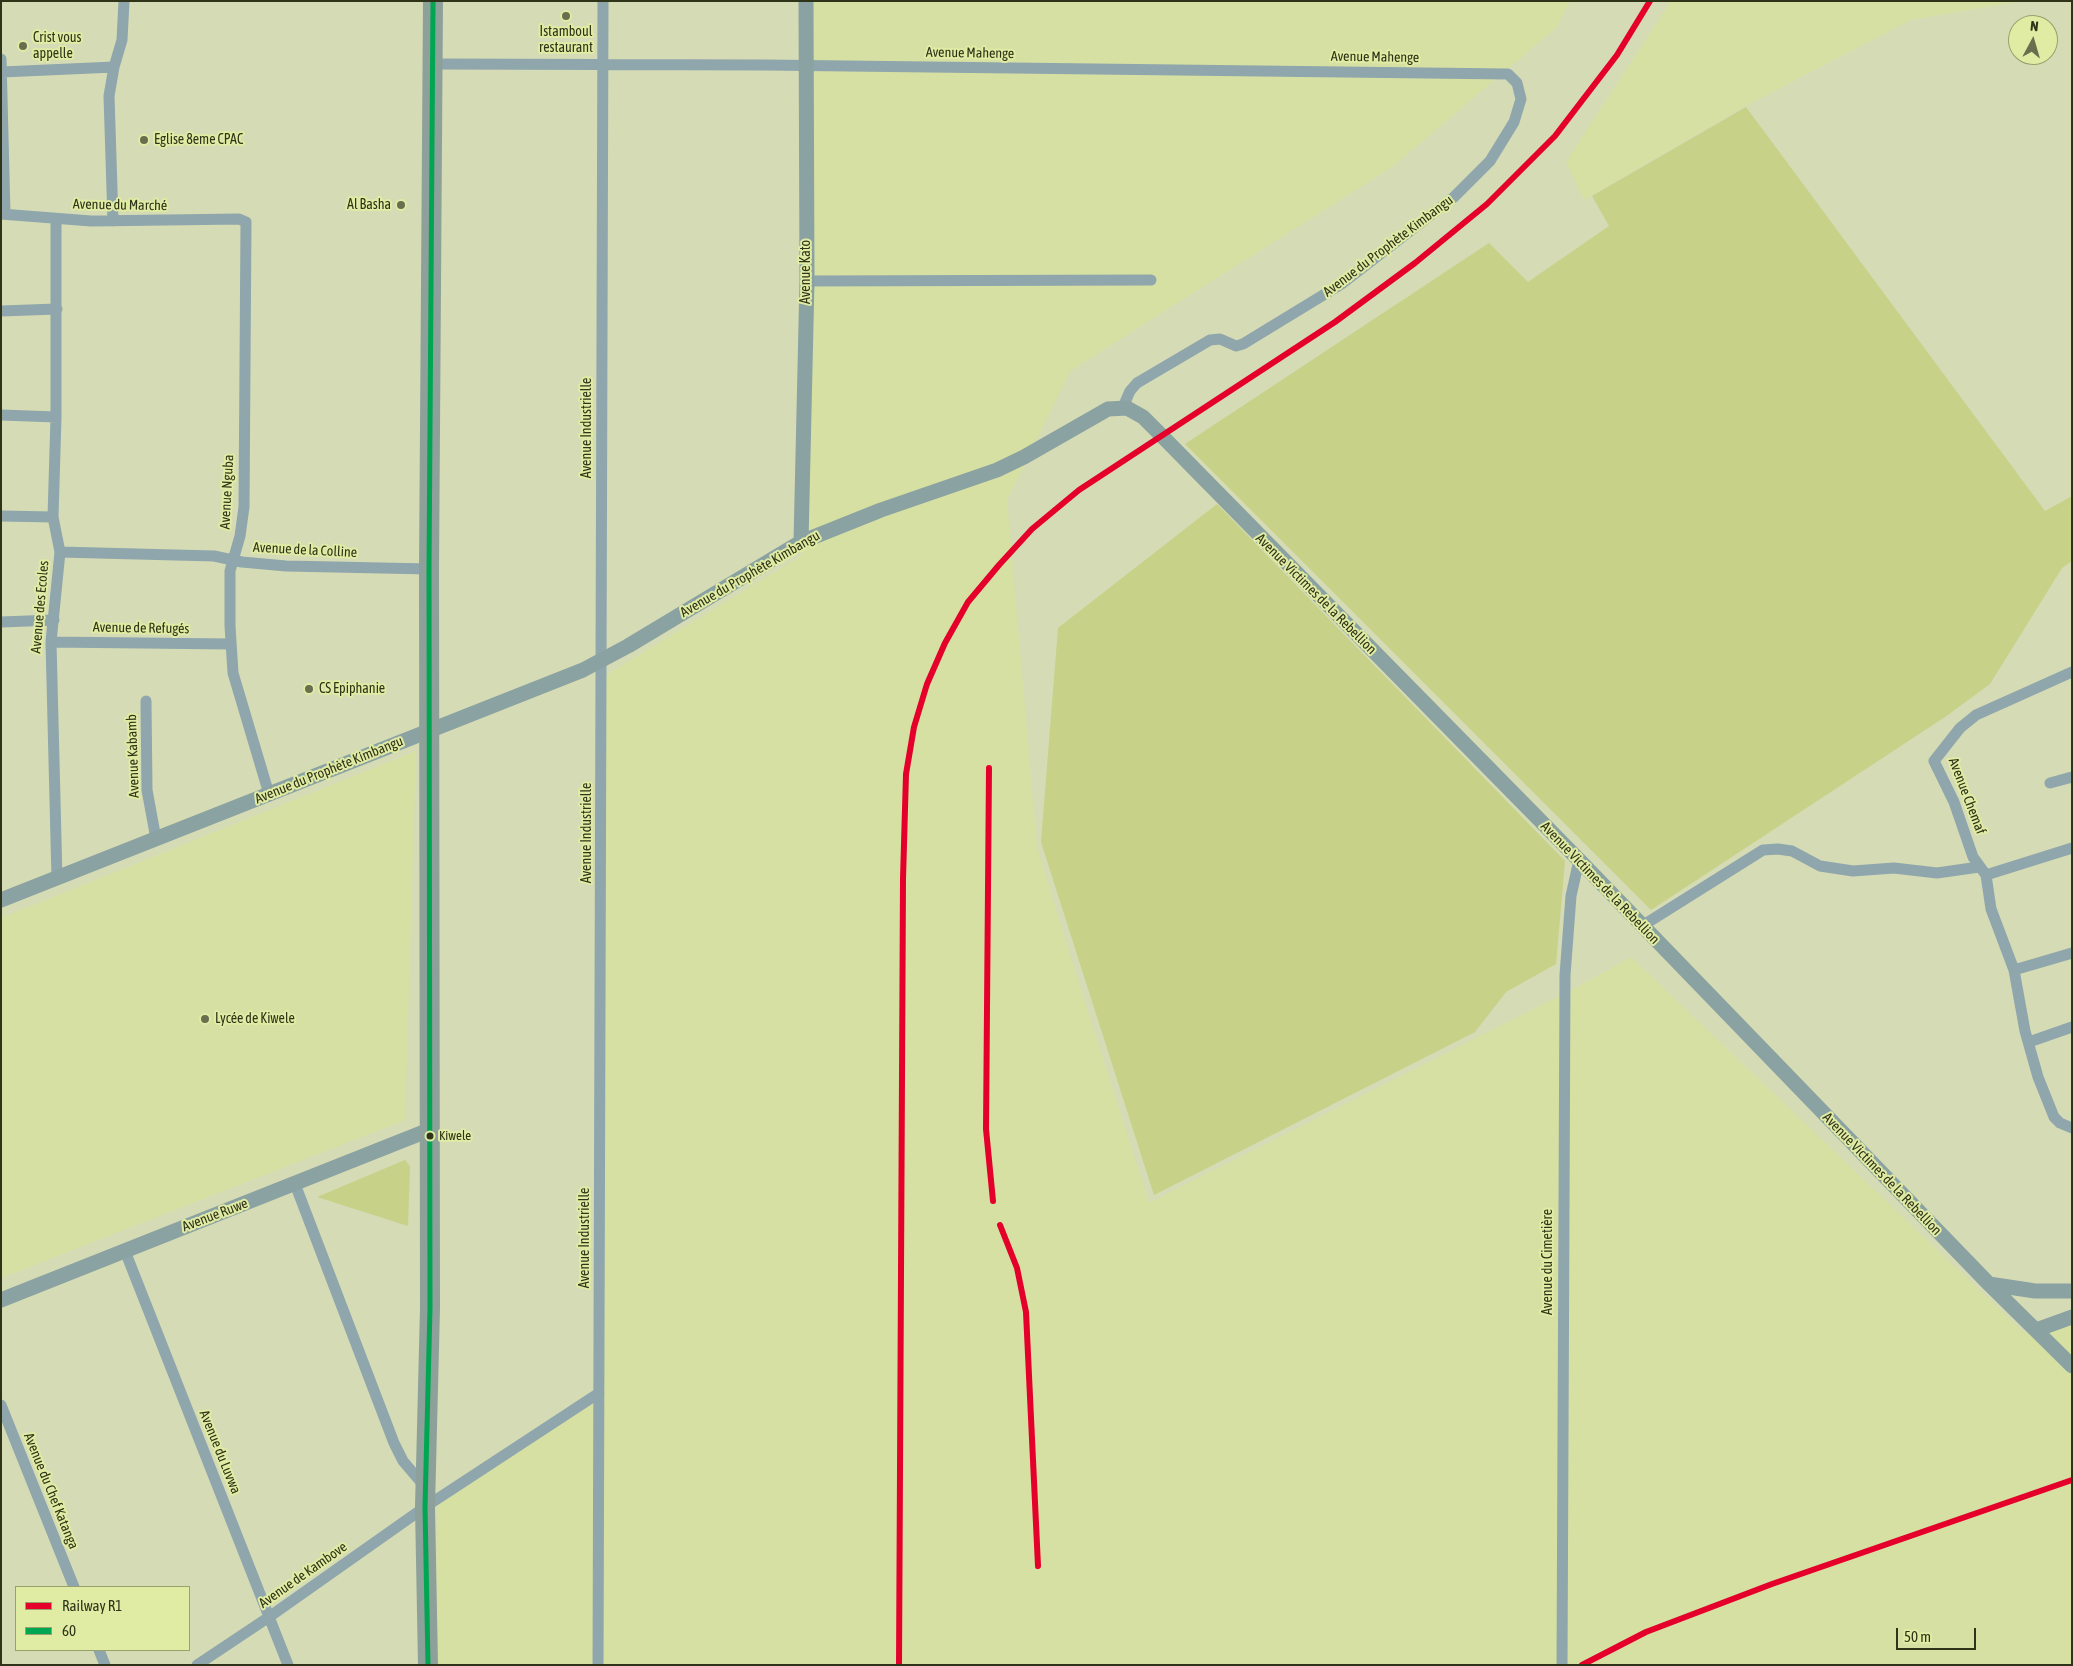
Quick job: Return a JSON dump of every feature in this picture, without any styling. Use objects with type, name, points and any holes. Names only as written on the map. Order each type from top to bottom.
[{"type":"highway","points":[[428,1665],[426,1498],[430,1308],[429,569],[433,1]]},
{"type":"street","points":[[113,221],[109,96],[114,67],[122,40],[124,1]]},
{"type":"street","name":"Avenue Industrielle","points":[[598,1665],[603,1]]},
{"type":"street","name":"Avenue Kato","points":[[801,542],[807,281],[806,1]]},
{"type":"street","points":[[1,59],[3,214]]},
{"type":"street","name":"Avenue Mahenge","points":[[433,64],[603,63],[1508,74]]},
{"type":"street","points":[[2,72],[114,67]]},
{"type":"street","name":"Avenue du Prophète Kimbangu","points":[[1,900],[602,660],[801,542],[881,510],[997,470],[1024,457],[1100,413],[1112,408],[1123,407],[1137,382],[1210,340],[1220,339],[1236,346],[1243,344],[1344,283],[1454,197],[1490,161],[1514,122],[1521,99],[1517,83],[1508,74]]},
{"type":"street","name":"Avenue du Marché","points":[[3,214],[56,219],[113,221],[239,219]]},
{"type":"street","name":"Avenue des Ecoles","points":[[56,219],[56,417],[53,517],[60,552],[54,620],[50,642],[57,879]]},
{"type":"street","name":"Avenue Nguba","points":[[239,219],[246,225],[244,507],[240,536],[230,571],[231,644],[233,673],[269,794]]},
{"type":"street","points":[[807,281],[1151,280]]},
{"type":"street","points":[[1,311],[57,309]]},
{"type":"street","name":"Avenue Victimes de la Rebellion","points":[[1123,407],[1137,412],[1161,435],[1579,860],[1989,1284],[2072,1366]]},
{"type":"street","points":[[1,414],[56,417]]},
{"type":"street","points":[[1,516],[53,517]]},
{"type":"street","name":"Avenue de la Colline","points":[[60,552],[214,556],[286,566],[429,569]]},
{"type":"street","points":[[1,622],[54,620]]},
{"type":"street","name":"Avenue de Refugés","points":[[50,642],[231,644]]},
{"type":"street","name":"Avenue Chemaf","points":[[2072,672],[1976,715],[1960,728],[1934,762],[1954,802],[1973,857],[1983,871],[1991,909],[2014,970],[2038,1077],[2054,1117],[2060,1124],[2072,1128]]},
{"type":"street","name":"Avenue Kabamb","points":[[146,701],[147,790],[156,839]]},
{"type":"street","points":[[2050,783],[2072,777]]},
{"type":"street","points":[[1642,926],[1763,850],[1778,849],[1792,852],[1820,866],[1853,871],[1894,868],[1937,873],[1983,871],[2072,848]]},
{"type":"street","name":"Avenue du Cimetière","points":[[1562,1665],[1564,975],[1571,896],[1579,860]]},
{"type":"street","points":[[2014,970],[2072,953]]},
{"type":"street","points":[[2029,1042],[2072,1027]]},
{"type":"street","name":"Avenue Ruwe","points":[[1,1300],[429,1130]]},
{"type":"street","points":[[295,1184],[394,1443],[426,1498]]},
{"type":"street","name":"Avenue du Luvwa","points":[[125,1251],[288,1665]]},
{"type":"street","points":[[1989,1284],[2015,1290],[2072,1291]]},
{"type":"street","points":[[2036,1330],[2072,1316]]},
{"type":"street","name":"Avenue de Kambove","points":[[197,1665],[269,1617],[426,1498],[599,1393]]},
{"type":"street","name":"Avenue du Chef Katanga","points":[[1,1405],[74,1586]]},
{"type":"street","points":[[99,1651],[105,1665]]},
{"type":"shaded area","points":[[811,1],[1570,1],[1557,27],[1392,167],[1070,371],[1007,500],[1037,847],[1149,1203],[1583,984],[1631,957],[2024,1333],[2072,1317],[2072,1665],[436,1665],[437,1506],[597,1393],[595,682],[801,556]]},
{"type":"shaded area","points":[[1671,1],[2021,1],[1911,20],[1747,105],[1584,200],[1566,162]]},
{"type":"shaded area","points":[[1746,107],[2045,511],[2072,496],[2072,561],[2062,568],[1990,684],[1945,717],[1651,910],[1185,444],[1489,243],[1528,282],[1609,226],[1592,196]]},
{"type":"shaded area","points":[[1217,504],[1565,861],[1556,964],[1506,992],[1475,1032],[1154,1195],[1041,842],[1058,628]]},
{"type":"shaded area","name":"Lycée de Kiwele","points":[[416,751],[405,1120],[1,1278],[1,918]]},
{"type":"shaded area","points":[[405,1160],[410,1166],[408,1226],[317,1197]]},
{"type":"railway","points":[[989,768],[986,1129],[993,1201]]},
{"type":"railway","points":[[1000,1225],[1017,1268],[1026,1312],[1038,1566]]},
{"type":"railway","points":[[1582,1665],[1646,1632],[1772,1584],[2072,1480]]},
{"type":"rail line","name":"R1","points":[[899,1665],[903,879],[906,774],[914,727],[927,684],[945,643],[968,602],[999,565],[1032,529],[1079,490],[1335,322],[1415,263],[1487,204],[1555,136],[1617,55],[1650,1]]},
{"type":"rail line","name":"R1","points":[[989,768],[986,1129],[993,1201]]},
{"type":"rail line","name":"R1","points":[[1000,1225],[1017,1268],[1026,1312],[1038,1566]]},
{"type":"rail line","name":"R1","points":[[1582,1665],[1646,1632],[1772,1584],[2072,1480]]},
{"type":"transit line","name":"60","points":[[428,1665],[425,1507],[430,1308],[429,569],[433,1]]},
{"type":"place","name":"Istamboul restaurant","points":[[566,16]]},
{"type":"place","name":"Crist vous appelle","points":[[23,46]]},
{"type":"place","name":"Eglise 8eme CPAC","points":[[144,140]]},
{"type":"place","name":"Al Basha","points":[[401,205]]},
{"type":"place","name":"CS Epiphanie","points":[[309,689]]},
{"type":"place","name":"Lycée de Kiwele","points":[[205,1019]]},
{"type":"place","name":"Kiwele","points":[[430,1136]]}]
